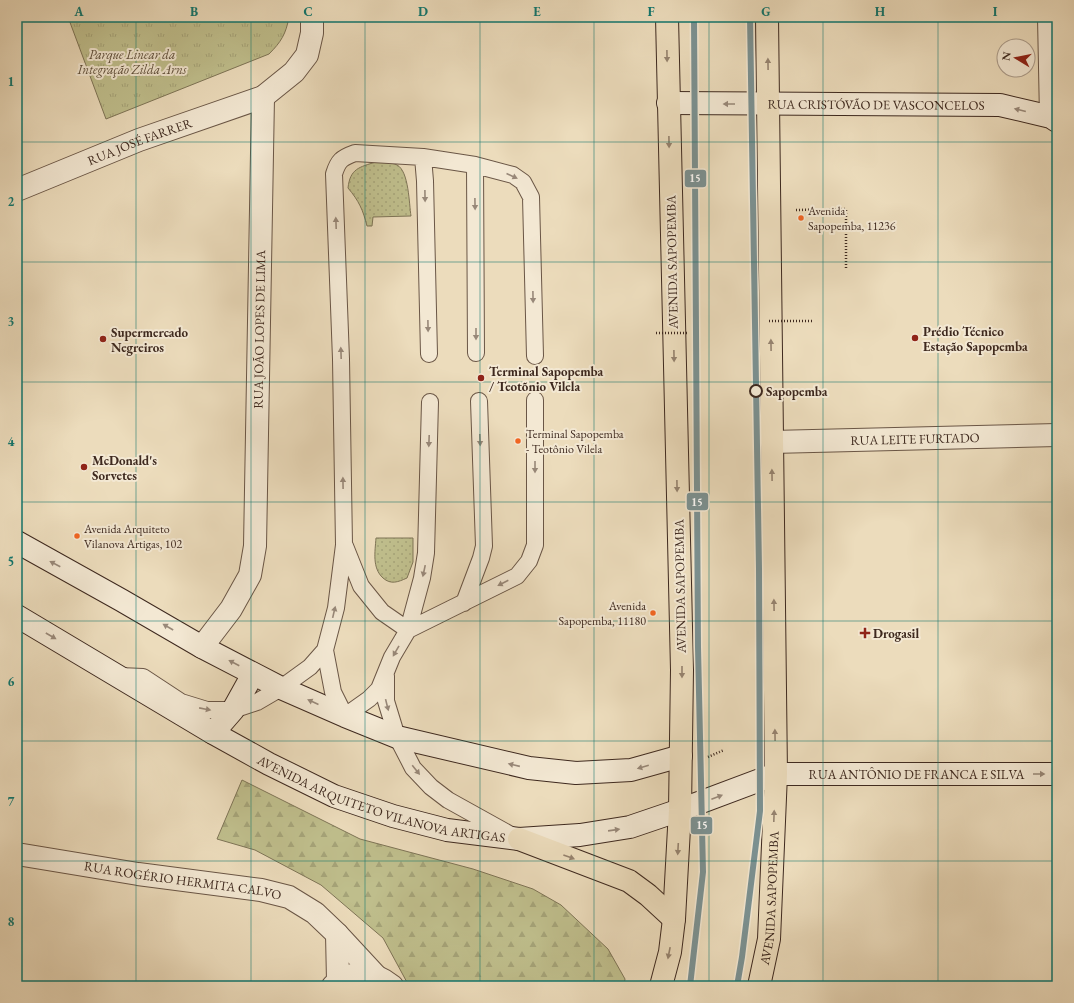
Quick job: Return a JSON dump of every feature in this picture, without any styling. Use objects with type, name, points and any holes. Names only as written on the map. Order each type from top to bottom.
[{"type":"main road","name":"AVENIDA SAPOPEMBA","points":[[661,986],[670,952],[674,919],[680,810],[682,670],[667,17]]},
{"type":"main road","name":"AVENIDA SAPOPEMBA","points":[[758,986],[769,938],[776,774],[767,17]]},
{"type":"main road","points":[[519,839],[629,880],[674,919]]},
{"type":"street","points":[[263,97],[294,72],[307,55],[312,33],[312,17]]},
{"type":"street","points":[[1049,17],[1054,119]]},
{"type":"street","name":"RUA JOSÉ FARRER","points":[[17,190],[139,140],[263,97]]},
{"type":"street","name":"RUA JOÃO LOPES DE LIMA","points":[[202,646],[231,609],[250,575],[255,546],[263,97]]},
{"type":"street","name":"RUA CRISTÓVÃO DE VASCONCELOS","points":[[668,103],[1000,104],[1054,119]]},
{"type":"street","name":"RUA LEITE FURTADO","points":[[772,442],[1057,435]]},
{"type":"street","points":[[17,542],[253,674],[281,688],[397,737],[529,768],[576,773],[631,770],[681,756]]},
{"type":"street","name":"AVENIDA ARQUITETO VILANOVA ARTIGAS","points":[[17,616],[213,733],[269,764],[334,796],[393,816],[446,830],[519,839],[580,835],[630,827],[776,774]]},
{"type":"street","points":[[213,733],[233,710],[253,674]]},
{"type":"street","name":"RUA ANTÔNIO DE FRANCA E SILVA","points":[[776,774],[1057,774]]},
{"type":"street","name":"RUA ROGÉRIO HERMITA CALVO","points":[[17,854],[138,874],[261,890],[289,898],[315,913],[383,981]]},
{"type":"street","points":[[335,984],[337,934]]},
{"type":"street","points":[[335,984],[350,975],[362,974],[383,981]]},
{"type":"lane","points":[[430,402],[425,566],[408,630],[392,657],[379,689],[369,699],[345,716],[333,692],[325,650],[336,608],[344,545],[341,359],[334,174],[338,163],[345,156],[355,153],[423,158],[475,165],[513,175],[523,182],[531,197],[535,356]]},
{"type":"lane","points":[[423,158],[425,181],[429,354]]},
{"type":"lane","points":[[475,165],[476,353]]},
{"type":"lane","points":[[408,630],[517,576],[530,561],[535,545],[535,400]]},
{"type":"lane","points":[[464,603],[484,546],[479,401]]},
{"type":"lane","points":[[344,545],[361,586],[382,612],[408,630]]},
{"type":"lane","points":[[119,676],[143,677],[181,702],[207,710],[233,710],[257,702],[281,688],[310,667],[325,650]]},
{"type":"lane","points":[[387,672],[386,702],[397,737],[413,768],[431,787],[448,800],[519,839]]},
{"type":"path","points":[[769,210],[846,209],[846,269]]},
{"type":"path","points":[[768,321],[814,321]]},
{"type":"path","points":[[656,333],[688,333]]},
{"type":"green space","name":"Parque Linear da Integração Zilda Arns","points":[[68,17],[289,17],[282,37],[277,46],[269,54],[106,119]]},
{"type":"green space","points":[[376,162],[392,163],[401,168],[406,181],[411,216],[373,217],[372,226],[367,226],[360,206],[348,188],[351,177],[356,170],[360,167]]},
{"type":"green space","points":[[376,538],[413,538],[413,562],[407,578],[398,582],[389,582],[383,578],[377,570],[375,560]]},
{"type":"green space","points":[[242,780],[360,839],[473,869],[533,889],[561,905],[608,949],[625,979],[624,986],[409,986],[383,938],[321,885],[255,850],[217,839]]},
{"type":"transit line","name":"15","points":[[690,986],[703,872],[698,647],[694,17]]},
{"type":"transit line","name":"15","points":[[737,986],[760,811],[759,568],[750,17]]},
{"type":"place","name":"Avenida Sapopemba, 11236","points":[[801,218]]},
{"type":"place","name":"Prédio Técnico Estação Sapopemba","points":[[915,338]]},
{"type":"place","name":"Supermercado Negreiros","points":[[103,339]]},
{"type":"place","name":"Terminal Sapopemba / Teotõnio Vilela","points":[[481,378]]},
{"type":"place","name":"Sapopemba","points":[[756,391]]},
{"type":"place","name":"Terminal Sapopemba - Teotônio Vilela","points":[[518,441]]},
{"type":"place","name":"McDonald's Sorvetes","points":[[84,467]]},
{"type":"place","name":"Avenida Arquiteto Vilanova Artigas, 102","points":[[77,536]]},
{"type":"place","name":"Avenida Sapopemba, 11180","points":[[653,613]]},
{"type":"place","name":"Drogasil","points":[[865,633]]}]
